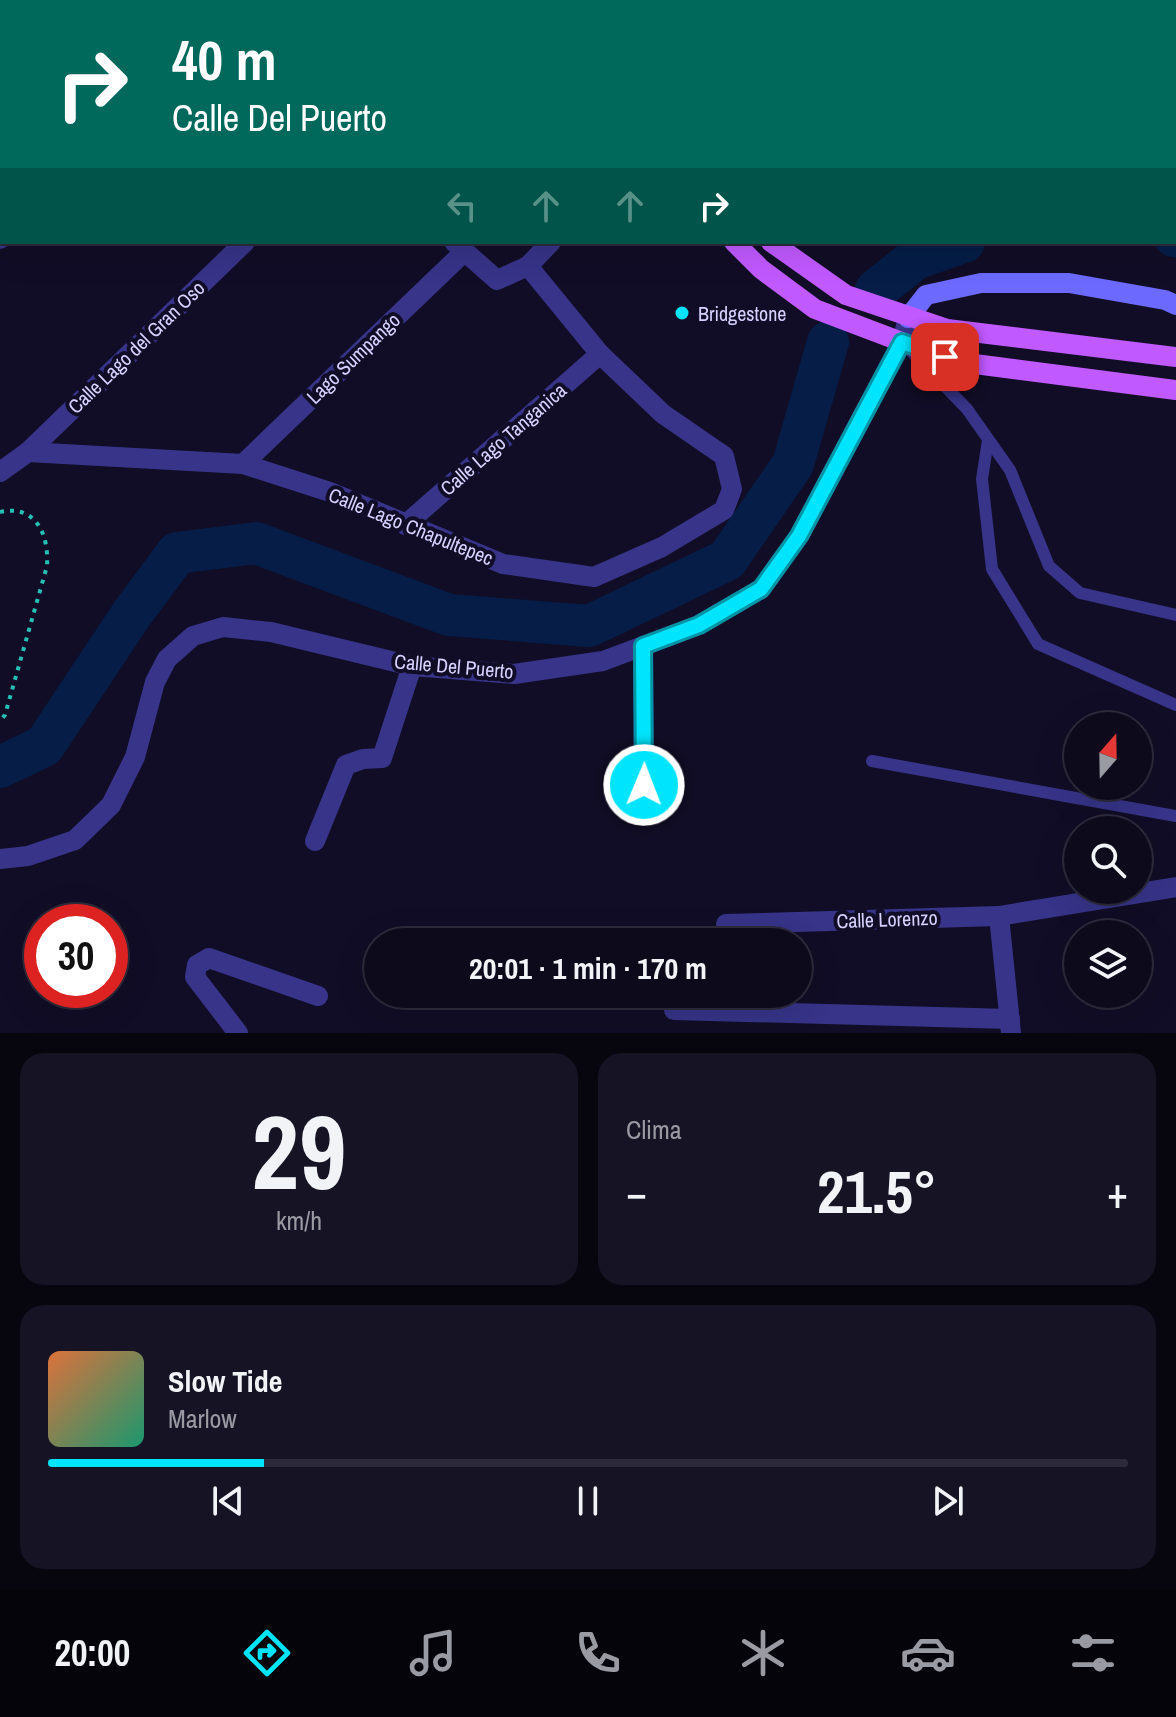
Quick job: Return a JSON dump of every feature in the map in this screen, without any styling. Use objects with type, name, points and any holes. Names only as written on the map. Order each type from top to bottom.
[{"type":"main road","points":[[736,244],[761,269],[815,309],[902,342],[967,363],[1176,390]]},
{"type":"main road","points":[[774,244],[846,295],[947,329],[1176,357]]},
{"type":"main road","points":[[908,318],[926,295],[981,283],[1069,283],[1165,300],[1176,305]]},
{"type":"street","name":"Calle Lago del Gran Oso","points":[[28,452],[243,244]]},
{"type":"street","points":[[459,247],[497,280],[528,266],[549,244]]},
{"type":"street","name":"Lago Sumpango","points":[[243,464],[459,247]]},
{"type":"street","name":"Calle Lago Chapultepec","points":[[28,452],[243,464],[330,492],[503,564],[594,577],[662,547],[724,510],[732,489],[724,456],[663,414],[600,354],[528,266]]},
{"type":"street","name":"Calle Del Puerto","points":[[0,859],[28,856],[75,840],[111,805],[135,757],[155,682],[167,659],[193,636],[223,627],[271,632],[412,666],[514,674],[603,661],[699,625],[761,589],[799,536],[902,342],[908,318]]},
{"type":"street","name":"Calle Lago Tanganica","points":[[405,525],[600,354]]},
{"type":"street","points":[[0,472],[28,452]]},
{"type":"street","points":[[643,646],[644,785]]},
{"type":"street","points":[[315,841],[346,765],[363,759],[382,758],[412,666]]},
{"type":"street","name":"Calle Lorenzo","points":[[726,924],[999,916],[1176,887]]},
{"type":"street","points":[[674,1010],[1011,1026],[999,916]]},
{"type":"street","points":[[238,1033],[195,977],[197,965],[209,958],[318,996]]},
{"type":"lane","points":[[902,342],[967,409],[1010,470],[1049,566],[1080,593],[1176,615]]},
{"type":"lane","points":[[988,440],[982,479],[992,569],[1038,644],[1176,705]]},
{"type":"lane","points":[[872,761],[1176,816]]},
{"type":"path","points":[[0,512],[24,513],[35,519],[46,536],[48,548],[47,566],[5,715],[0,721]]},
{"type":"waterway","points":[[876,290],[915,259],[958,244]]},
{"type":"waterway","points":[[0,767],[44,746],[131,615],[177,553],[256,543],[449,615],[589,626],[727,560],[793,464],[828,342]]},
{"type":"place","name":"Bridgestone","points":[[682,313]]},
{"type":"route","points":[[644,785],[643,646],[699,625],[761,589],[799,536],[902,342],[945,357]]}]
